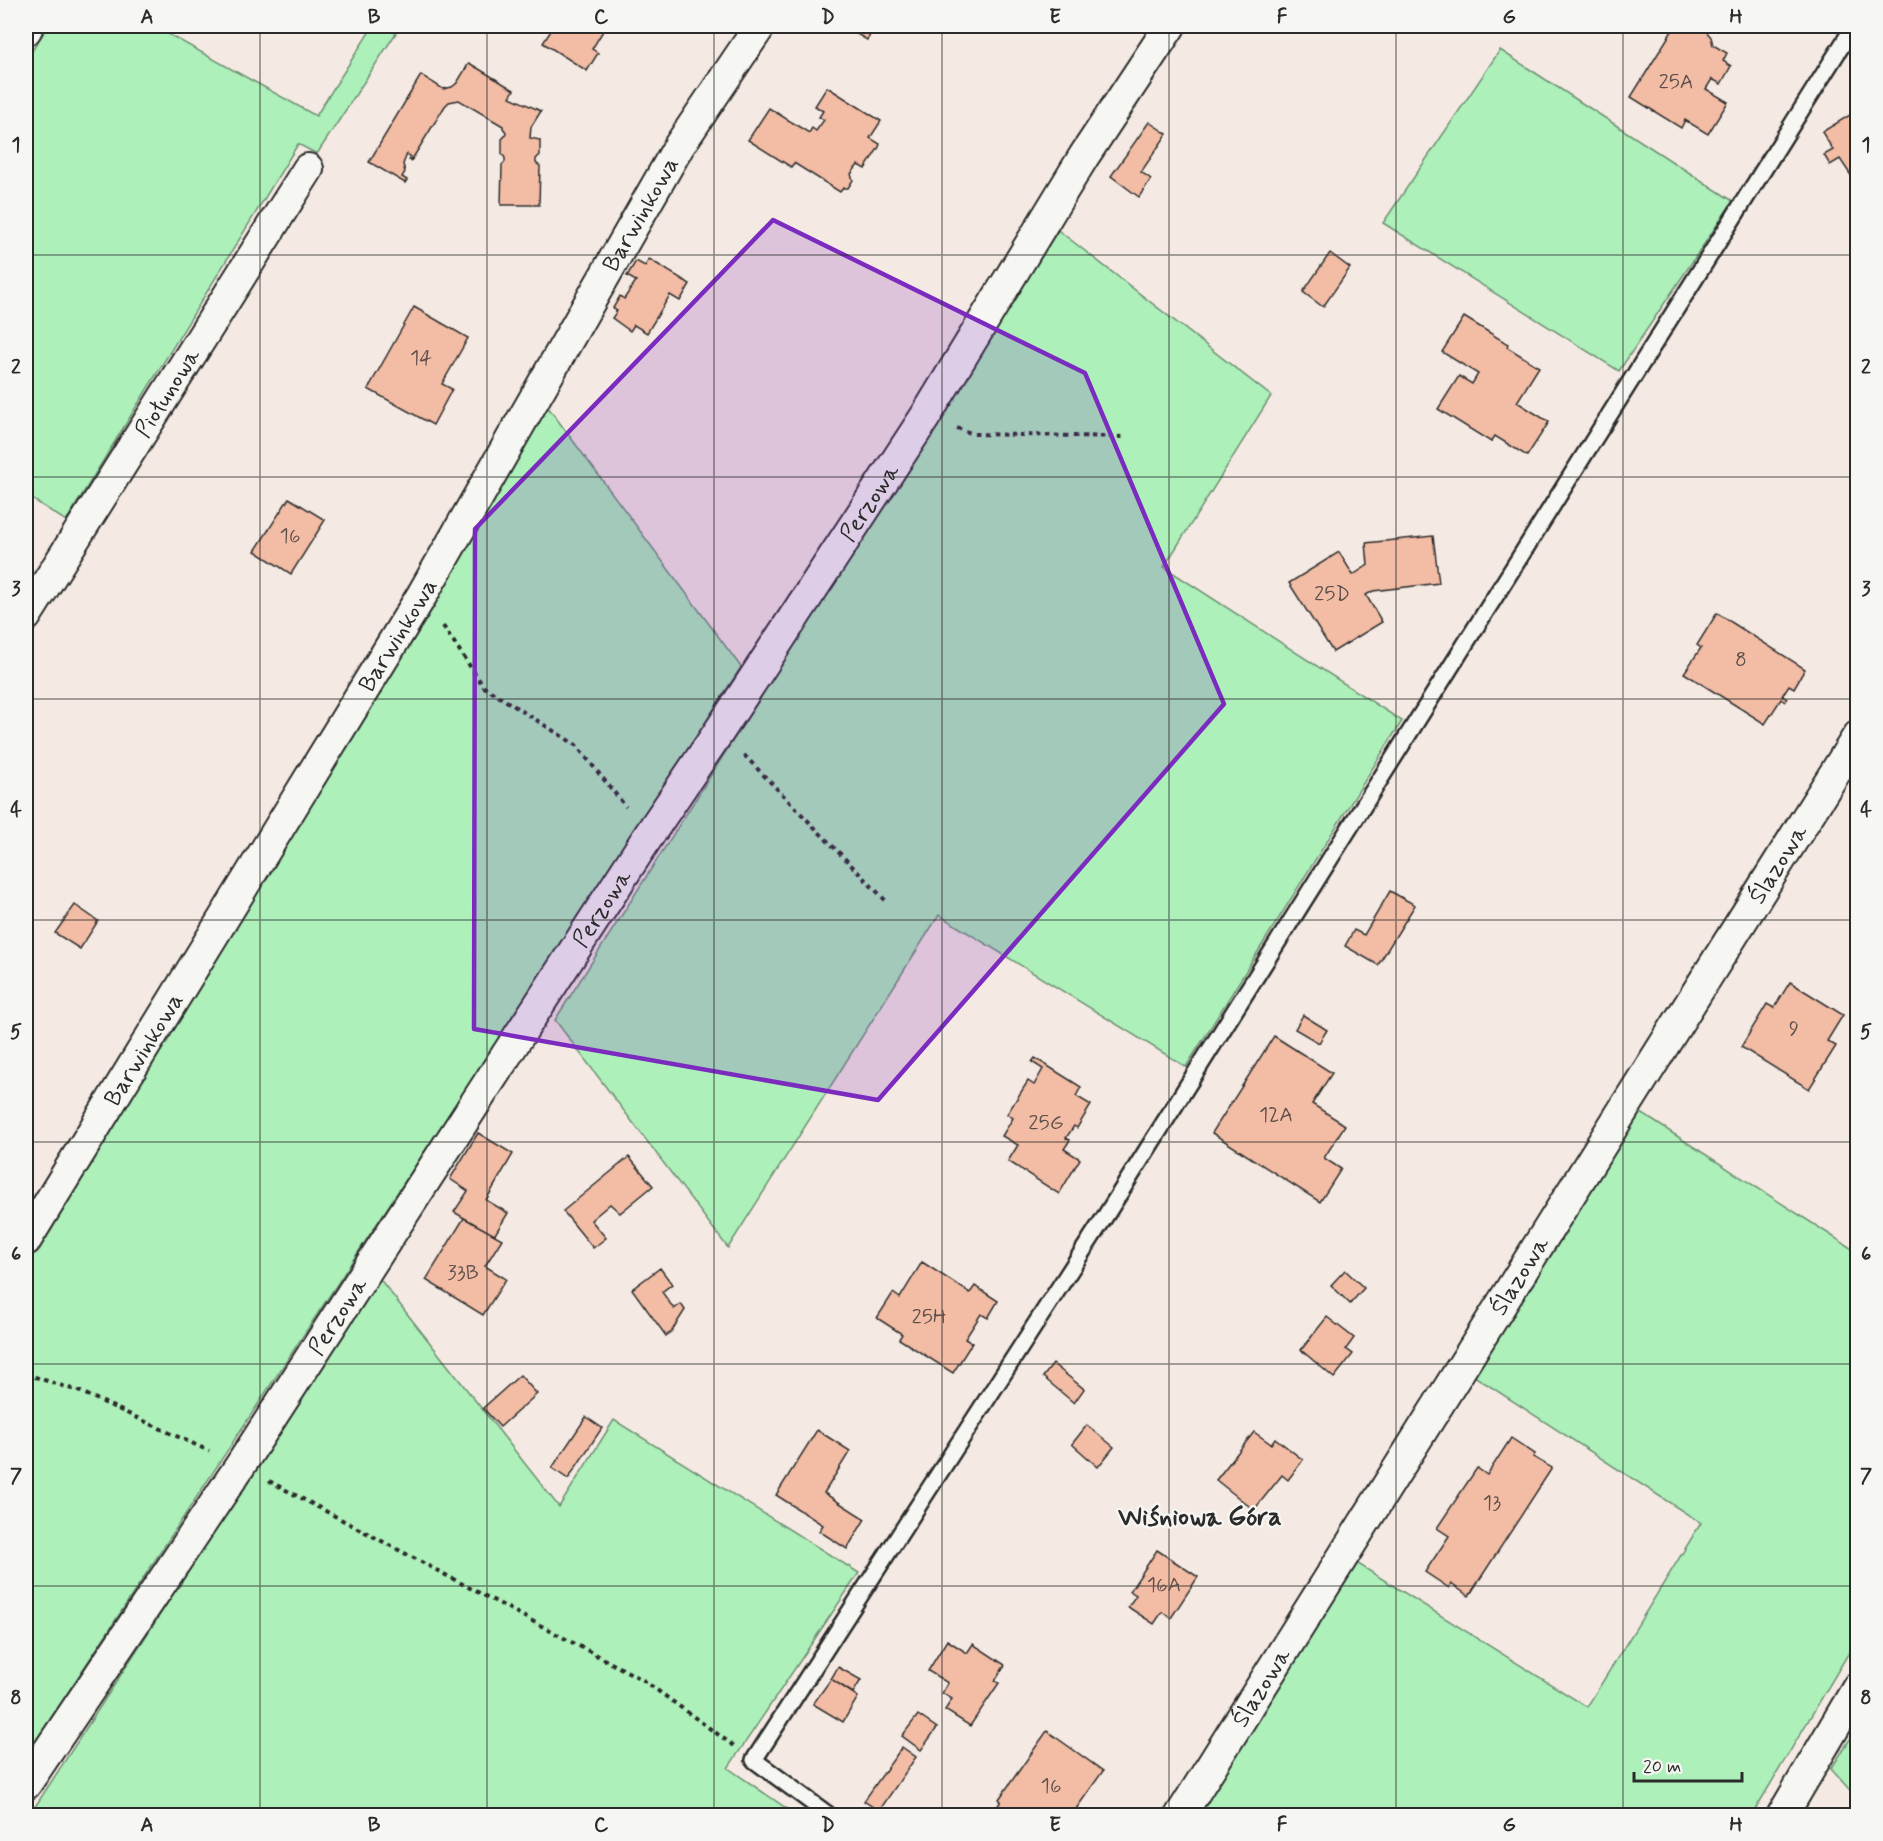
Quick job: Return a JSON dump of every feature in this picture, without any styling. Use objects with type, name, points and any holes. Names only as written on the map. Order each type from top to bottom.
[{"type":"street","points":[[26,30],[28,26]]},
{"type":"street","name":"Barwinkowa","points":[[26,1240],[422,595],[679,146],[760,26]]},
{"type":"street","name":"Perzowa","points":[[26,1784],[240,1466],[649,835],[925,417],[1084,156],[1170,26]]},
{"type":"street","name":"Piołunowa","points":[[26,616],[308,169]]},
{"type":"street","name":"Ślazowa","points":[[1180,1815],[1857,736]]},
{"type":"street","points":[[1782,1815],[1857,1687]]},
{"type":"lane","points":[[830,1815],[754,1760],[1112,1205],[1854,26]]},
{"type":"path","points":[[925,417],[973,434],[1126,437]]},
{"type":"path","points":[[422,595],[484,687],[576,745],[649,835]]},
{"type":"path","points":[[720,730],[888,903]]},
{"type":"path","points":[[26,1374],[81,1392],[240,1466],[643,1680],[754,1760]]},
{"type":"highlighted area","points":[[773,220],[1085,373],[1224,704],[878,1100],[474,1029],[475,529]]},
{"type":"green space","points":[[48,26],[154,26],[316,116],[373,26],[385,26],[396,33],[317,154],[298,144],[66,521],[26,495],[26,60]]},
{"type":"green space","points":[[1500,50],[1733,201],[1619,371],[1383,223]]},
{"type":"green space","points":[[1058,230],[1271,396],[1164,567],[1402,721],[1186,1067],[939,915],[728,1248],[555,1020]]},
{"type":"green space","points":[[542,399],[741,667],[620,855],[26,1756],[26,1265],[417,632]]},
{"type":"green space","points":[[1638,1111],[1857,1252],[1857,1639],[1752,1815],[1189,1816],[1352,1560],[1587,1707],[1701,1523],[1471,1374]]},
{"type":"green space","points":[[379,1278],[559,1507],[614,1420],[859,1573],[728,1768],[796,1815],[29,1816]]},
{"type":"green space","points":[[1857,1728],[1857,1798],[1831,1769]]},
{"type":"building","points":[[554,26],[606,26],[592,49],[598,53],[587,71],[543,43]]},
{"type":"building","points":[[843,26],[876,26],[867,40]]},
{"type":"building","points":[[1675,26],[1706,31],[1713,45],[1727,53],[1723,61],[1731,66],[1721,84],[1712,79],[1706,89],[1728,102],[1708,134],[1685,120],[1681,128],[1631,97]]},
{"type":"building","points":[[469,63],[514,90],[510,97],[541,111],[531,127],[530,138],[540,140],[540,155],[536,159],[536,163],[540,166],[539,205],[501,205],[502,165],[505,162],[502,154],[502,139],[506,132],[503,126],[459,100],[449,102],[445,106],[411,161],[409,160],[411,157],[407,154],[403,164],[405,172],[402,177],[407,180],[405,183],[369,162],[421,75],[443,89],[452,87]]},
{"type":"building","points":[[827,87],[881,121],[870,138],[880,144],[879,147],[865,169],[858,165],[851,174],[853,180],[848,188],[843,188],[840,192],[794,163],[791,167],[748,140],[769,108],[809,133],[812,128],[816,131],[824,120],[819,117],[823,111],[815,106]]},
{"type":"building","points":[[1858,110],[1858,186],[1840,159],[1830,165],[1824,155],[1833,150],[1822,132]]},
{"type":"building","points":[[1149,122],[1167,134],[1141,172],[1151,179],[1139,197],[1111,176]]},
{"type":"building","points":[[1330,253],[1350,268],[1323,307],[1303,292]]},
{"type":"building","points":[[649,259],[690,284],[680,301],[670,295],[647,333],[634,325],[630,331],[612,318],[617,311],[613,308],[620,296],[624,299],[636,281],[627,276],[636,261],[645,266]]},
{"type":"building","points":[[414,307],[468,338],[442,384],[452,389],[433,425],[368,389]]},
{"type":"building","points":[[1464,317],[1508,344],[1507,347],[1539,367],[1517,402],[1549,422],[1527,456],[1495,436],[1491,442],[1438,409],[1459,376],[1472,384],[1478,374],[1442,352]]},
{"type":"building","points":[[289,498],[325,520],[291,574],[255,551]]},
{"type":"building","points":[[1433,536],[1439,583],[1373,591],[1366,595],[1382,622],[1333,652],[1289,583],[1339,552],[1353,575],[1368,565],[1366,543]]},
{"type":"building","points":[[1717,613],[1805,669],[1794,688],[1789,685],[1782,696],[1787,699],[1785,702],[1781,699],[1765,724],[1684,673],[1701,648],[1697,645]]},
{"type":"building","points":[[1390,891],[1415,905],[1378,965],[1345,946],[1354,930],[1364,935]]},
{"type":"building","points":[[75,905],[98,921],[80,949],[55,933]]},
{"type":"building","points":[[1790,982],[1843,1015],[1827,1041],[1836,1046],[1809,1089],[1741,1047],[1767,1004],[1774,1008]]},
{"type":"building","points":[[1303,1015],[1327,1030],[1319,1043],[1295,1029]]},
{"type":"building","points":[[1274,1036],[1332,1073],[1312,1104],[1345,1125],[1324,1158],[1341,1169],[1320,1202],[1212,1133]]},
{"type":"building","points":[[1035,1058],[1081,1087],[1076,1096],[1091,1105],[1077,1128],[1074,1126],[1066,1138],[1070,1140],[1064,1149],[1080,1159],[1059,1194],[1008,1161],[1018,1145],[1002,1136],[1013,1118],[1007,1114],[1028,1081],[1034,1085],[1043,1069],[1032,1062]]},
{"type":"building","points":[[478,1133],[513,1154],[486,1200],[508,1213],[494,1236],[454,1212],[468,1191],[450,1179]]},
{"type":"building","points":[[629,1157],[653,1186],[620,1213],[610,1204],[591,1220],[606,1238],[593,1248],[563,1211]]},
{"type":"building","points":[[464,1218],[502,1239],[485,1266],[506,1279],[483,1315],[426,1280]]},
{"type":"building","points":[[922,1262],[970,1293],[975,1286],[998,1301],[988,1318],[981,1314],[965,1339],[972,1343],[953,1373],[899,1339],[902,1334],[877,1318],[893,1293],[900,1298]]},
{"type":"building","points":[[660,1268],[672,1284],[662,1292],[674,1309],[681,1304],[685,1310],[666,1336],[632,1289]]},
{"type":"building","points":[[1345,1270],[1364,1288],[1350,1304],[1331,1285]]},
{"type":"building","points":[[1327,1317],[1354,1338],[1346,1349],[1353,1354],[1334,1378],[1301,1350]]},
{"type":"building","points":[[1053,1364],[1084,1389],[1074,1403],[1043,1377]]},
{"type":"building","points":[[520,1375],[537,1394],[500,1427],[483,1408]]},
{"type":"building","points":[[586,1417],[602,1428],[568,1479],[552,1468]]},
{"type":"building","points":[[1087,1425],[1114,1447],[1098,1467],[1072,1444]]},
{"type":"building","points":[[817,1430],[850,1451],[824,1493],[865,1519],[847,1549],[819,1531],[823,1525],[776,1495]]},
{"type":"building","points":[[1254,1432],[1271,1444],[1275,1438],[1303,1460],[1288,1480],[1282,1475],[1254,1510],[1216,1480]]},
{"type":"building","points":[[1511,1438],[1535,1454],[1533,1457],[1552,1468],[1469,1596],[1451,1584],[1449,1588],[1425,1572],[1449,1536],[1437,1528],[1477,1468],[1487,1475]]},
{"type":"building","points":[[1157,1550],[1198,1577],[1171,1618],[1162,1612],[1154,1624],[1128,1607],[1136,1595],[1130,1591]]},
{"type":"building","points":[[947,1640],[967,1653],[973,1644],[1005,1665],[995,1681],[999,1683],[970,1726],[945,1710],[952,1699],[942,1693],[948,1683],[928,1671]]},
{"type":"building","points":[[838,1667],[861,1680],[853,1693],[831,1679]]},
{"type":"building","points":[[831,1679],[858,1697],[843,1722],[813,1704]]},
{"type":"building","points":[[918,1715],[937,1728],[921,1750],[902,1736]]},
{"type":"building","points":[[1047,1731],[1103,1771],[1071,1816],[991,1816],[1001,1801],[999,1799]]},
{"type":"building","points":[[902,1747],[916,1757],[879,1811],[864,1801]]},
{"type":"district","name":"Wiśniowa Góra","points":[[1200,1516]]}]
